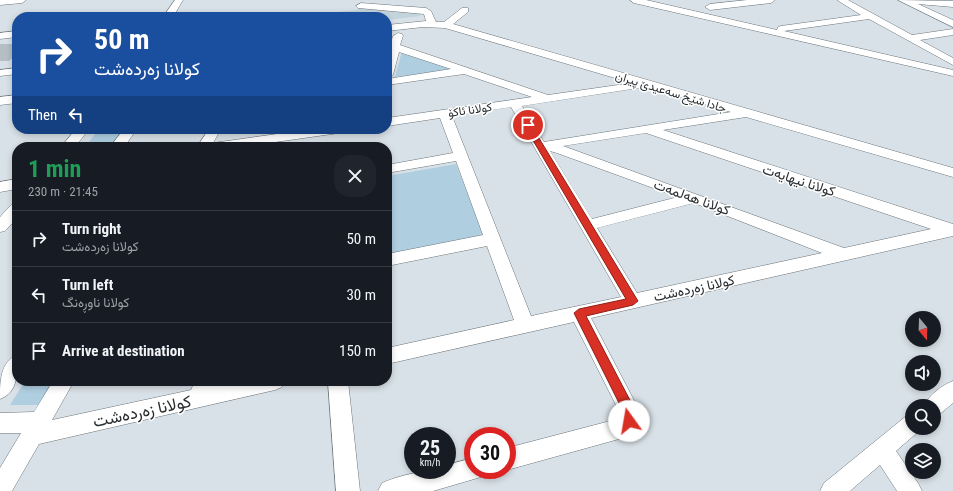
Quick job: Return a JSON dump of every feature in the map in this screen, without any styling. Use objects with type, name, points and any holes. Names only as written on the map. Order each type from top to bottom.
[{"type":"street","points":[[5,4],[22,0]]},
{"type":"street","points":[[171,12],[179,0]]},
{"type":"street","points":[[634,0],[645,1],[953,73]]},
{"type":"street","points":[[708,2],[771,0]]},
{"type":"street","points":[[841,0],[953,62]]},
{"type":"street","points":[[902,0],[934,1],[953,4]]},
{"type":"street","points":[[902,0],[953,24]]},
{"type":"street","points":[[708,2],[731,21]]},
{"type":"street","points":[[361,6],[426,11],[432,24]]},
{"type":"street","points":[[446,25],[465,10]]},
{"type":"street","points":[[771,30],[871,16]]},
{"type":"street","name":"جادا شێخ سەعیدێ پیران","points":[[392,28],[432,24],[446,25],[745,114],[953,173]]},
{"type":"street","points":[[392,58],[401,27]]},
{"type":"street","points":[[912,38],[953,32]]},
{"type":"street","points":[[0,36],[12,35]]},
{"type":"street","points":[[395,47],[548,99]]},
{"type":"street","points":[[392,81],[466,71]]},
{"type":"street","points":[[0,73],[12,72]]},
{"type":"street","name":"کولانا ئاکۆ","points":[[392,121],[647,84]]},
{"type":"street","points":[[0,101],[12,100]]},
{"type":"street","points":[[515,104],[633,301]]},
{"type":"street","points":[[445,114],[525,325]]},
{"type":"street","points":[[540,146],[745,114]]},
{"type":"street","name":"کولانا نیهایەت","points":[[647,129],[952,230]]},
{"type":"street","points":[[72,142],[79,134]]},
{"type":"street","points":[[121,142],[127,134]]},
{"type":"street","points":[[241,142],[287,134]]},
{"type":"street","name":"کولانا هەلمەت","points":[[540,146],[560,149],[842,254]]},
{"type":"street","points":[[392,168],[461,156]]},
{"type":"street","points":[[0,187],[12,185]]},
{"type":"street","points":[[588,225],[695,198]]},
{"type":"street","name":"کولانا زەردەشت","points":[[392,355],[952,230]]},
{"type":"street","points":[[392,259],[492,239]]},
{"type":"street","points":[[516,458],[619,429],[629,421],[627,406],[579,313]]},
{"type":"street","points":[[0,390],[12,372]]},
{"type":"street","points":[[0,489],[61,386]]},
{"type":"street","name":"کولانا زەردەشت","points":[[0,423],[36,428],[202,390],[234,386]]},
{"type":"street","points":[[338,386],[348,491]]},
{"type":"street","points":[[941,400],[953,390]]},
{"type":"street","points":[[832,491],[905,430]]},
{"type":"street","points":[[882,449],[910,491]]},
{"type":"street","points":[[390,491],[464,471]]},
{"type":"shaded area","points":[[358,7],[418,12],[421,16],[392,19],[392,12],[337,12],[358,10]]},
{"type":"shaded area","points":[[402,51],[454,70],[395,77]]},
{"type":"shaded area","points":[[95,134],[120,134],[114,142],[89,142]]},
{"type":"shaded area","points":[[456,164],[484,237],[392,255],[392,175]]},
{"type":"shaded area","points":[[22,386],[54,386],[43,405],[10,405]]},
{"type":"building","points":[[0,44],[12,44],[12,58],[9,61],[0,61]]},
{"type":"route","points":[[528,125],[633,301],[579,313],[627,406],[629,421]]}]
